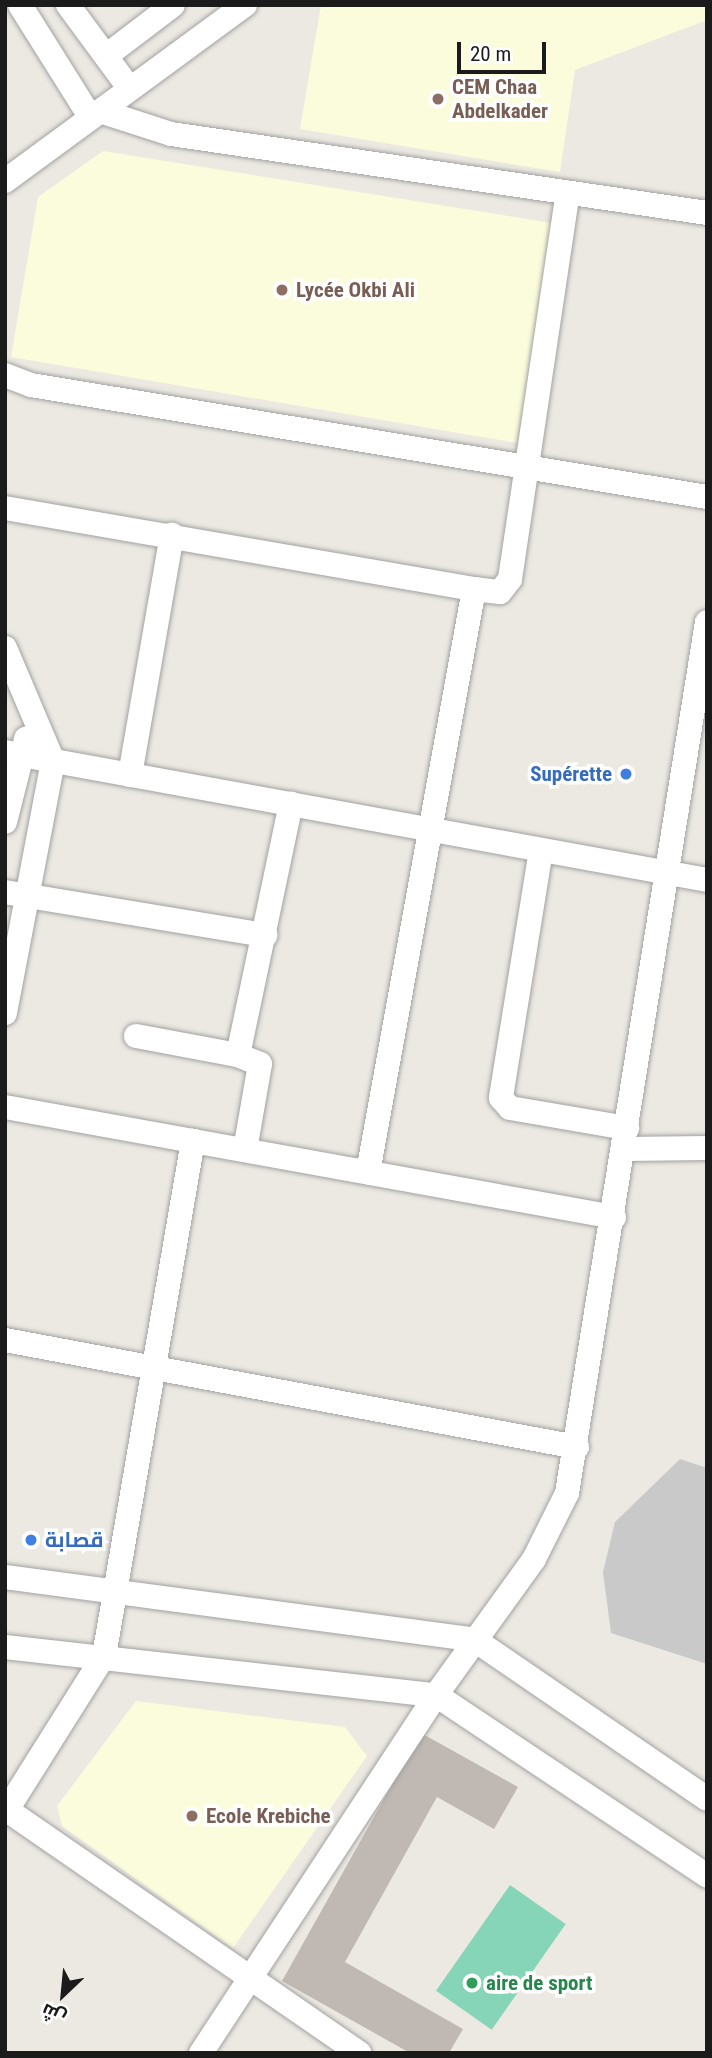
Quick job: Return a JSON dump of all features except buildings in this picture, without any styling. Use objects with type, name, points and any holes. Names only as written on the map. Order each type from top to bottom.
[{"type":"street","points":[[20,5],[95,114],[171,134],[707,213]]},
{"type":"street","points":[[68,5],[130,89]]},
{"type":"street","points":[[106,56],[173,5]]},
{"type":"street","points":[[5,181],[245,5]]},
{"type":"street","points":[[5,508],[496,593],[507,586],[568,193]]},
{"type":"street","points":[[5,375],[31,386],[707,497]]},
{"type":"street","points":[[130,775],[172,535]]},
{"type":"street","points":[[369,1172],[474,589]]},
{"type":"street","points":[[201,2053],[436,1695],[542,1548],[567,1493],[577,1447],[614,1217],[707,622]]},
{"type":"street","points":[[5,648],[38,713],[53,761],[17,894],[6,1013]]},
{"type":"street","points":[[5,822],[12,753],[38,713]]},
{"type":"street","points":[[12,753],[707,880]]},
{"type":"street","points":[[238,1055],[265,936],[290,804]]},
{"type":"street","points":[[541,850],[501,1098],[510,1108],[625,1138],[707,1148]]},
{"type":"street","points":[[17,894],[265,936]]},
{"type":"street","points":[[136,1036],[238,1055],[260,1064],[245,1150]]},
{"type":"street","points":[[5,1107],[614,1217]]},
{"type":"street","points":[[193,1141],[104,1657],[6,1812],[359,2053]]},
{"type":"street","points":[[5,1340],[577,1447]]},
{"type":"street","points":[[5,1577],[117,1588],[475,1640],[707,1799]]},
{"type":"street","points":[[5,1647],[436,1695],[707,1876]]},
{"type":"shaded area","name":"CEM Chaa Abdelkader","points":[[321,5],[707,5],[707,20],[575,70],[560,172],[300,129]]},
{"type":"shaded area","name":"Lycée Okbi Ali","points":[[103,151],[552,223],[517,443],[11,357],[38,197]]},
{"type":"shaded area","points":[[680,1459],[707,1468],[707,1664],[611,1633],[603,1572],[615,1522]]},
{"type":"shaded area","name":"Ecole Krebiche","points":[[136,1701],[345,1727],[367,1756],[233,1948],[62,1826],[57,1806]]},
{"type":"green space","points":[[510,1885],[566,1924],[492,2030],[436,1991]]},
{"type":"place","name":"CEM Chaa Abdelkader","points":[[438,99]]},
{"type":"place","name":"Lycée Okbi Ali","points":[[282,290]]},
{"type":"place","name":"Supérette","points":[[626,774]]},
{"type":"place","name":"قصابة","points":[[31,1540]]},
{"type":"place","name":"Ecole Krebiche","points":[[192,1816]]},
{"type":"place","name":"aire de sport","points":[[472,1983]]}]
